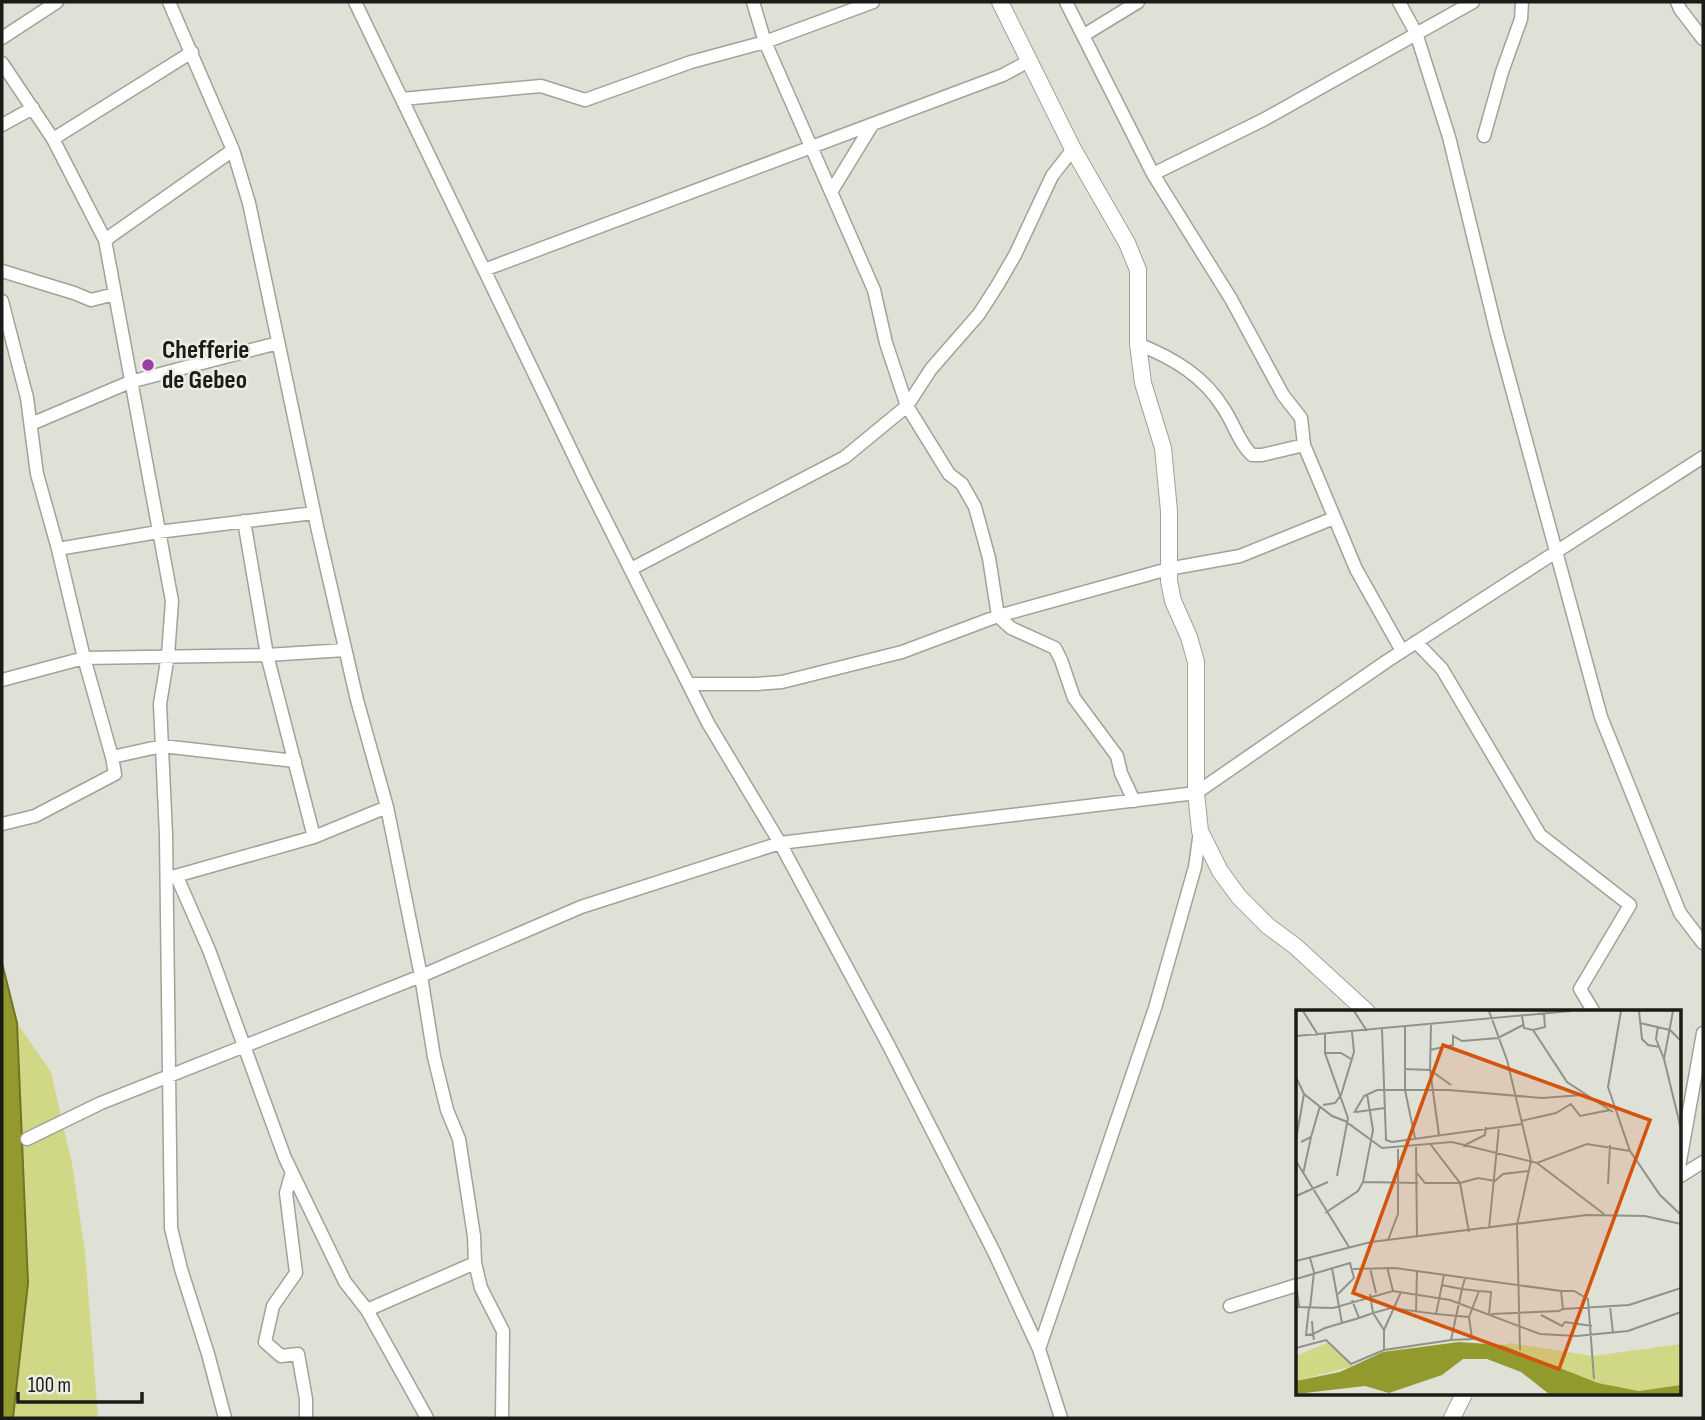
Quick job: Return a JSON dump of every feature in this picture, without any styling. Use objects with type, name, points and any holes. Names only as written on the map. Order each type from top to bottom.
[{"type":"main road","points":[[1000,2],[1073,149],[1135,258],[1139,281],[1138,344],[1143,383],[1163,448],[1169,511],[1168,569],[1173,601],[1189,637],[1196,662],[1195,793],[1200,831],[1220,870],[1240,897],[1268,926],[1295,946],[1361,1009]]},
{"type":"main road","points":[[1452,1418],[1463,1396]]},
{"type":"street","points":[[2,38],[57,2]]},
{"type":"street","points":[[169,2],[233,149],[249,203],[345,650],[387,807],[421,976],[434,1057],[447,1110],[459,1139],[474,1236],[475,1263],[481,1288],[503,1331],[502,1418]]},
{"type":"street","points":[[355,2],[708,723],[780,843],[994,1252],[1039,1349],[1061,1418]]},
{"type":"street","points":[[753,2],[765,42],[874,290],[886,343],[907,407],[949,474],[962,484],[975,507],[989,558],[998,615],[1011,628],[1055,648],[1074,698],[1117,756],[1121,773],[1134,801]]},
{"type":"street","points":[[402,99],[541,86],[585,100],[691,62],[765,42],[873,2]]},
{"type":"street","points":[[1066,2],[1153,174],[1231,299],[1283,395],[1301,418],[1304,445],[1356,569],[1402,651]]},
{"type":"street","points":[[1084,36],[1138,2]]},
{"type":"street","points":[[1399,2],[1416,33],[1449,136],[1497,334],[1601,717],[1680,913],[1703,943]]},
{"type":"street","points":[[1153,174],[1263,120],[1473,2]]},
{"type":"street","points":[[1484,136],[1502,72],[1521,19],[1522,2]]},
{"type":"street","points":[[1677,2],[1703,39]]},
{"type":"street","points":[[53,139],[192,52]]},
{"type":"street","points":[[484,270],[1003,75],[1029,61]]},
{"type":"street","points":[[2,63],[53,139],[105,240],[172,607],[160,704],[172,877],[171,1228],[225,1418]]},
{"type":"street","points":[[2,125],[33,108]]},
{"type":"street","points":[[831,192],[872,125]]},
{"type":"street","points":[[105,240],[233,149]]},
{"type":"street","points":[[631,569],[845,457],[907,407],[931,369],[979,314],[1015,255],[1052,176],[1073,149]]},
{"type":"street","points":[[2,271],[91,300],[114,294]]},
{"type":"street","points":[[2,301],[31,424],[37,474],[115,774],[34,816],[2,824]]},
{"type":"street","points":[[31,424],[130,382],[278,343]]},
{"type":"street","points":[[1138,344],[1169,356],[1188,369],[1222,405],[1245,449],[1252,455],[1262,456],[1304,445]]},
{"type":"street","points":[[27,1139],[70,1116],[421,976],[581,907],[780,843],[1195,793],[1234,769],[1402,651],[1703,457]]},
{"type":"street","points":[[58,549],[158,532],[314,513]]},
{"type":"street","points":[[689,684],[782,682],[902,652],[998,615],[1168,569],[1240,556],[1334,518]]},
{"type":"street","points":[[244,522],[267,655],[314,837]]},
{"type":"street","points":[[1416,642],[1442,668],[1540,835],[1630,905],[1580,989],[1593,1010]]},
{"type":"street","points":[[2,680],[85,658],[267,655],[345,650]]},
{"type":"street","points":[[112,757],[162,746],[295,761]]},
{"type":"street","points":[[172,877],[314,837],[387,807]]},
{"type":"street","points":[[1039,1349],[1155,1008],[1195,867],[1200,831]]},
{"type":"street","points":[[172,877],[209,950],[292,1172],[345,1282],[366,1310],[427,1418]]},
{"type":"street","points":[[1680,1152],[1703,1033]]},
{"type":"street","points":[[1680,1176],[1703,1162]]},
{"type":"street","points":[[292,1172],[286,1193],[296,1273],[273,1306],[265,1342],[281,1356],[298,1354],[306,1399],[306,1418]]},
{"type":"street","points":[[366,1310],[475,1263]]},
{"type":"street","points":[[1230,1306],[1296,1285]]},
{"type":"shaded area","points":[[2,963],[17,1023],[28,1283],[13,1418],[2,1418]]},
{"type":"shaded area","points":[[17,1023],[51,1072],[72,1164],[85,1252],[98,1418],[13,1418],[28,1283]]},
{"type":"place","name":"Chefferie de Gebeo","points":[[148,365]]}]
